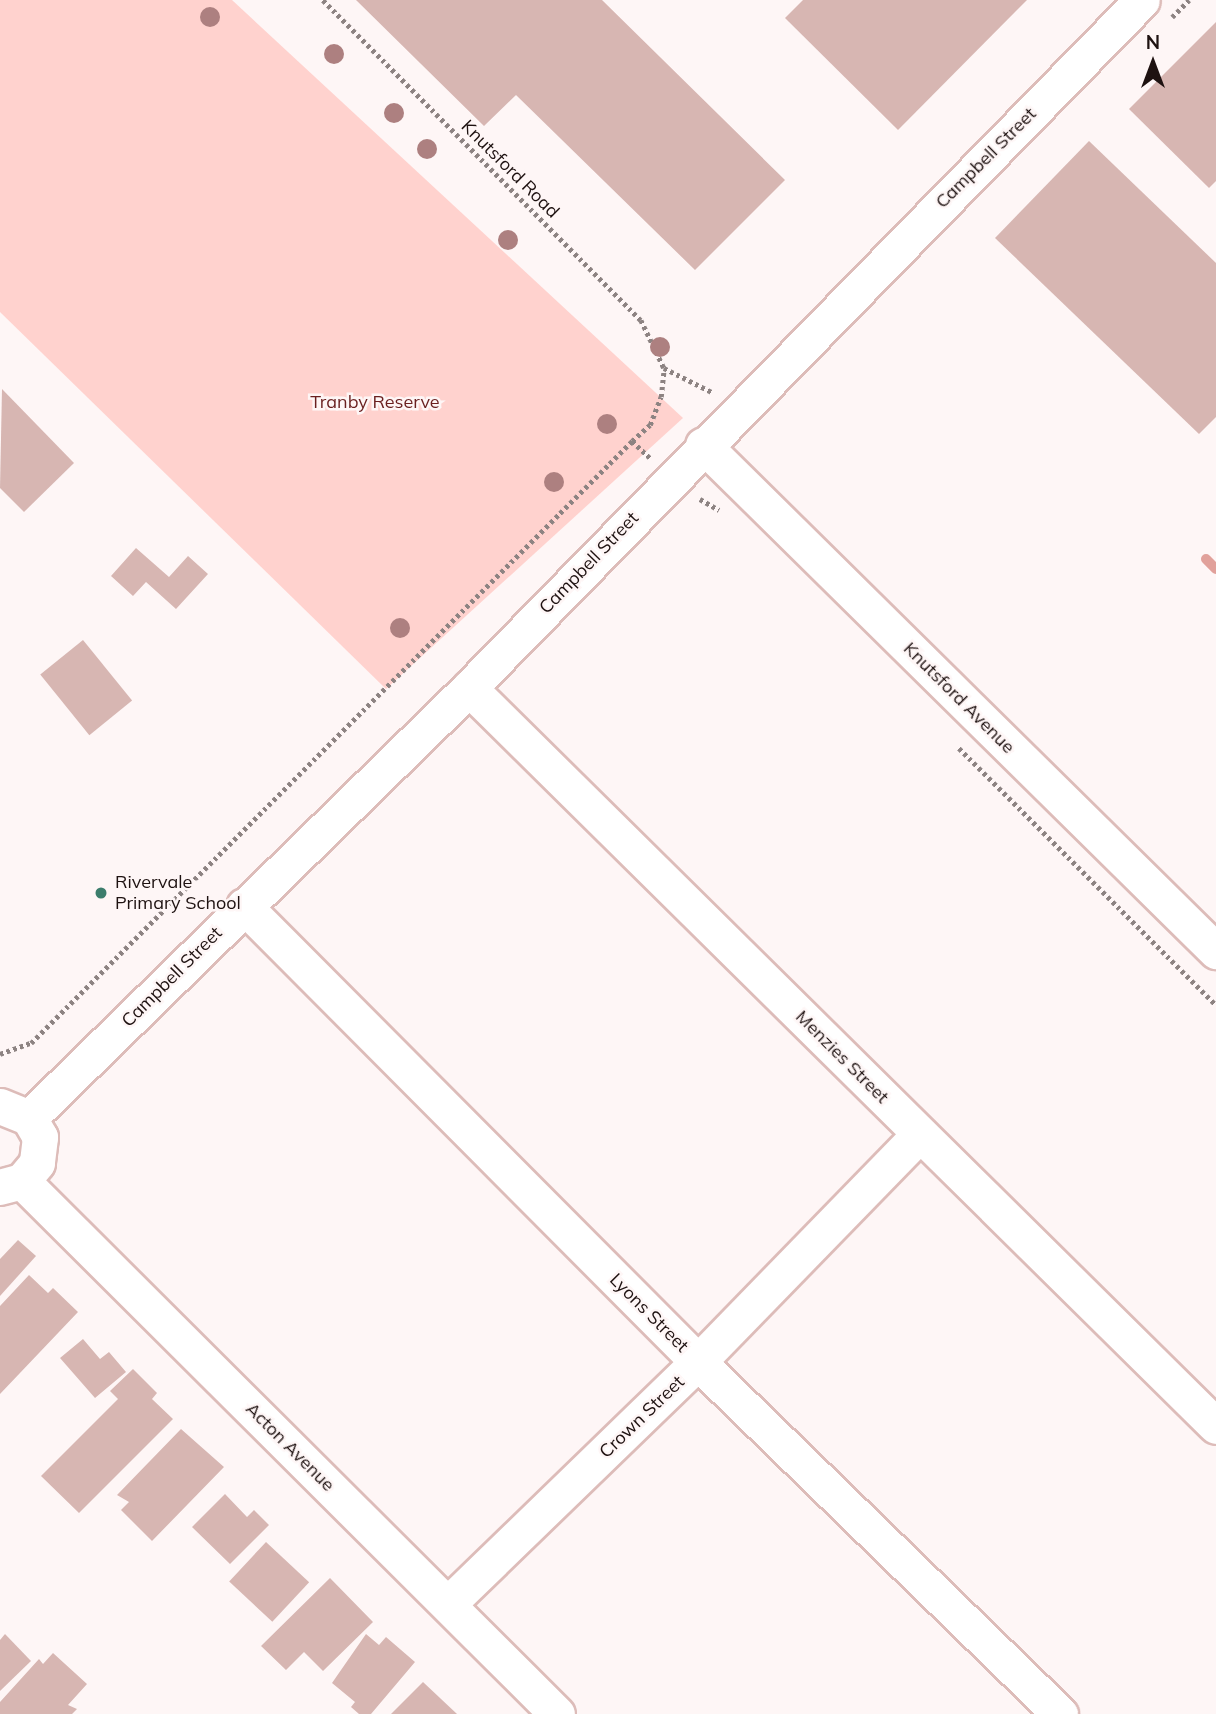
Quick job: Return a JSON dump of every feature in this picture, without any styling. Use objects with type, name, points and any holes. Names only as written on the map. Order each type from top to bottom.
[{"type":"street","name":"Campbell Street","points":[[15,1112],[244,906],[468,688],[703,445],[1142,0]]},
{"type":"street","name":"Knutsford Avenue","points":[[703,445],[1216,951]]},
{"type":"street","name":"Menzies Street","points":[[468,688],[1216,1426]]},
{"type":"street","name":"Lyons Street","points":[[244,906],[698,1362],[1060,1714]]},
{"type":"street","points":[[11,1184],[37,1163],[40,1137],[15,1112]]},
{"type":"street","name":"Crown Street","points":[[447,1604],[698,1362],[920,1134]]},
{"type":"street","name":"Acton Avenue","points":[[11,1184],[447,1604],[557,1714]]},
{"type":"path","name":"Knutsford Road","points":[[323,0],[641,320],[664,368]]},
{"type":"path","points":[[0,1054],[31,1042],[632,441],[670,479],[723,512]]},
{"type":"path","points":[[950,739],[1216,1004]]},
{"type":"green space","name":"Tranby Reserve","points":[[0,0],[232,0],[683,418],[386,689],[0,312]]},
{"type":"building","points":[[356,0],[602,0],[785,180],[695,270],[516,95],[484,126]]},
{"type":"building","points":[[803,0],[1027,0],[898,130],[785,18]]},
{"type":"building","points":[[1216,22],[1216,181],[1209,188],[1129,109]]},
{"type":"building","points":[[1089,141],[1216,263],[1216,417],[1199,434],[995,238]]},
{"type":"building","points":[[2,389],[74,463],[24,512],[0,488]]},
{"type":"building","points":[[136,548],[169,577],[188,556],[208,574],[176,609],[146,582],[133,596],[111,576]]},
{"type":"building","points":[[83,640],[132,701],[89,735],[40,675]]},
{"type":"building","points":[[18,1240],[36,1256],[0,1296],[0,1259]]},
{"type":"building","points":[[29,1275],[48,1293],[53,1288],[78,1312],[0,1394],[0,1306]]},
{"type":"building","points":[[83,1339],[100,1359],[109,1352],[126,1372],[95,1398],[60,1358]]},
{"type":"building","points":[[133,1369],[157,1393],[152,1399],[173,1419],[79,1513],[41,1476],[118,1399],[110,1391]]},
{"type":"building","points":[[181,1429],[224,1467],[152,1541],[121,1510],[129,1502],[117,1495]]},
{"type":"building","points":[[225,1494],[247,1517],[254,1510],[269,1525],[230,1564],[192,1527]]},
{"type":"building","points":[[266,1542],[309,1582],[272,1622],[229,1581]]},
{"type":"building","points":[[330,1578],[373,1622],[323,1671],[304,1652],[286,1670],[261,1646]]},
{"type":"building","points":[[5,1634],[31,1661],[0,1691],[0,1640]]},
{"type":"building","points":[[366,1634],[379,1645],[386,1637],[415,1662],[371,1714],[359,1714],[351,1707],[355,1702],[332,1683]]},
{"type":"building","points":[[53,1653],[87,1684],[68,1705],[77,1709],[72,1714],[0,1714],[0,1702],[39,1659],[43,1664]]},
{"type":"building","points":[[423,1682],[457,1714],[391,1714]]},
{"type":"waterway","points":[[1206,559],[1216,569]]},
{"type":"place","name":"Rivervale Primary School","points":[[101,893]]}]
